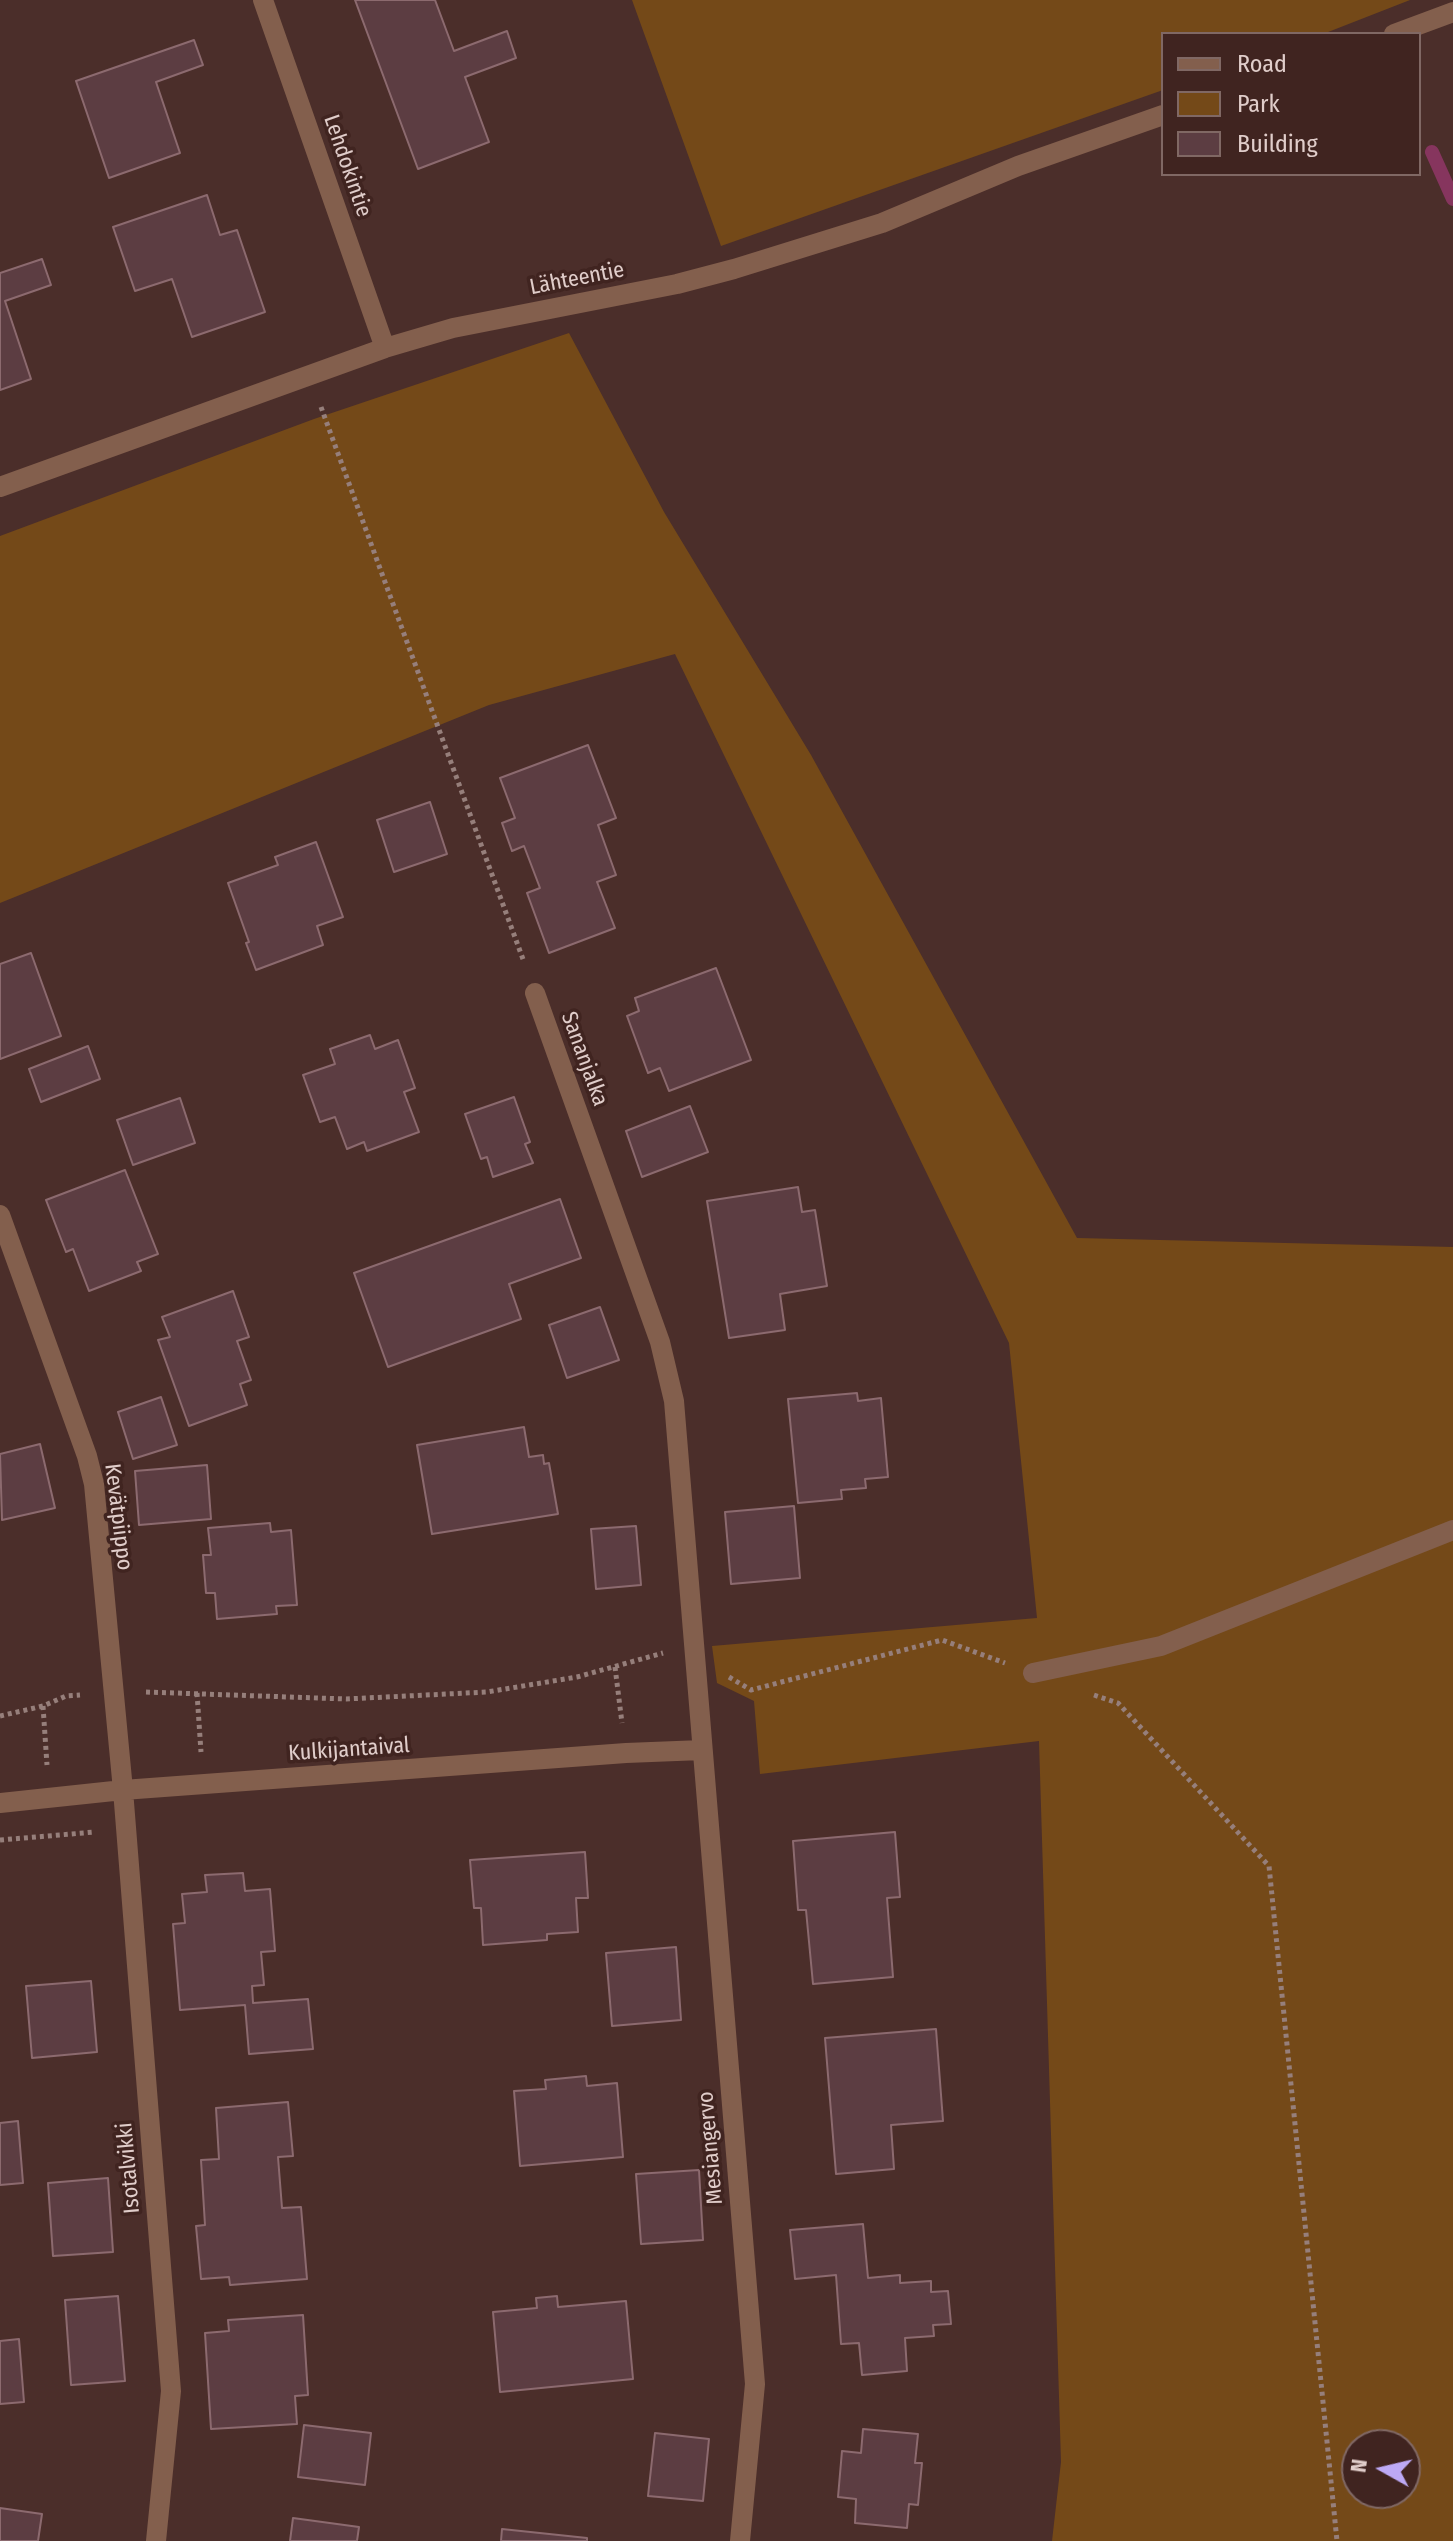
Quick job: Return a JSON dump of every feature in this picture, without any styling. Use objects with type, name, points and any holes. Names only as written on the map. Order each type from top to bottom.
[{"type":"street","name":"Lehdokintie","points":[[263,0],[385,348]]},
{"type":"street","points":[[1399,32],[1453,12]]},
{"type":"street","name":"Lähteentie","points":[[0,487],[385,348],[453,328],[677,284],[882,223],[1018,166],[1161,116]]},
{"type":"street","name":"Sananjalka","points":[[535,993],[660,1342],[674,1401],[702,1750]]},
{"type":"street","name":"Kevätpiippo","points":[[0,1215],[87,1456],[94,1484],[123,1790]]},
{"type":"street","points":[[1033,1673],[1161,1646],[1453,1530]]},
{"type":"street","name":"Kulkijantaival","points":[[0,1803],[123,1790],[702,1750]]},
{"type":"street","name":"Mesiangervo","points":[[702,1750],[755,2384],[740,2541]]},
{"type":"street","name":"Isotalvikki","points":[[123,1790],[171,2391],[156,2541]]},
{"type":"path","name":"Sananjalka","points":[[321,407],[535,993]]},
{"type":"path","points":[[751,1690],[942,1640],[1033,1673]]},
{"type":"path","points":[[0,1716],[43,1706],[66,1696],[112,1692],[346,1699],[487,1692],[577,1677],[672,1651],[695,1648]]},
{"type":"path","points":[[1090,1693],[1118,1703],[1269,1866],[1337,2541]]},
{"type":"green space","points":[[632,0],[1410,0],[1328,32],[1161,32],[1161,91],[721,246]]},
{"type":"green space","points":[[569,333],[664,512],[811,755],[1077,1238],[1453,1247],[1453,2541],[1052,2541],[1061,2462],[1039,1741],[760,1774],[754,1701],[717,1683],[712,1646],[1037,1618],[1009,1343],[675,654],[489,705],[0,903],[0,536],[314,419]]},
{"type":"building","points":[[355,0],[435,0],[454,51],[507,31],[516,58],[465,77],[489,142],[418,169]]},
{"type":"building","points":[[194,40],[203,65],[156,82],[180,153],[109,178],[76,81]]},
{"type":"building","points":[[207,195],[220,235],[237,230],[265,312],[192,337],[172,279],[135,291],[113,227]]},
{"type":"building","points":[[42,259],[51,285],[5,301],[31,379],[0,390],[0,273]]},
{"type":"building","points":[[588,745],[616,818],[598,825],[616,875],[597,882],[615,928],[549,953],[527,893],[540,888],[524,846],[512,851],[502,823],[515,818],[500,778]]},
{"type":"building","points":[[430,802],[447,854],[394,872],[377,820]]},
{"type":"building","points":[[316,842],[343,917],[317,926],[323,945],[256,970],[228,883],[278,865],[275,857]]},
{"type":"building","points":[[31,953],[61,1036],[0,1059],[0,964]]},
{"type":"building","points":[[716,968],[751,1060],[669,1091],[660,1068],[648,1073],[627,1016],[639,1011],[635,998]]},
{"type":"building","points":[[370,1035],[375,1049],[398,1040],[415,1088],[404,1092],[419,1132],[367,1151],[364,1142],[347,1149],[335,1117],[320,1122],[303,1075],[335,1064],[330,1049]]},
{"type":"building","points":[[88,1046],[100,1079],[41,1102],[29,1069]]},
{"type":"building","points":[[514,1097],[530,1142],[525,1144],[533,1163],[493,1177],[487,1157],[481,1159],[465,1114]]},
{"type":"building","points":[[180,1098],[195,1143],[133,1165],[117,1120]]},
{"type":"building","points":[[690,1106],[708,1152],[642,1177],[626,1131]]},
{"type":"building","points":[[125,1170],[158,1254],[137,1262],[141,1271],[89,1291],[73,1249],[66,1252],[46,1200]]},
{"type":"building","points":[[798,1187],[802,1212],[815,1210],[827,1286],[780,1294],[785,1330],[729,1338],[707,1201]]},
{"type":"building","points":[[560,1199],[581,1258],[509,1284],[521,1319],[388,1367],[354,1273]]},
{"type":"building","points":[[233,1291],[249,1337],[237,1341],[251,1380],[240,1384],[247,1405],[189,1426],[158,1340],[170,1337],[162,1317]]},
{"type":"building","points":[[600,1307],[619,1360],[567,1378],[549,1325]]},
{"type":"building","points":[[857,1393],[858,1401],[881,1398],[888,1477],[865,1479],[866,1488],[841,1490],[842,1499],[798,1503],[788,1399]]},
{"type":"building","points":[[161,1397],[177,1445],[133,1459],[118,1412]]},
{"type":"building","points":[[524,1427],[529,1457],[543,1455],[544,1464],[549,1463],[558,1514],[432,1534],[417,1445]]},
{"type":"building","points":[[40,1444],[55,1508],[2,1520],[0,1454]]},
{"type":"building","points":[[207,1465],[211,1519],[139,1525],[135,1471]]},
{"type":"building","points":[[794,1506],[800,1578],[731,1584],[725,1512]]},
{"type":"building","points":[[270,1523],[271,1532],[291,1530],[297,1605],[276,1606],[277,1614],[217,1619],[215,1593],[206,1593],[203,1555],[211,1555],[208,1528]]},
{"type":"building","points":[[636,1526],[641,1585],[596,1589],[591,1529]]},
{"type":"building","points":[[895,1832],[900,1897],[887,1898],[893,1977],[813,1984],[806,1910],[798,1910],[793,1841]]},
{"type":"building","points":[[585,1852],[588,1898],[576,1898],[578,1932],[547,1934],[547,1940],[483,1945],[481,1908],[474,1908],[470,1860]]},
{"type":"building","points":[[243,1873],[245,1891],[270,1889],[275,1951],[261,1952],[264,1985],[252,1986],[253,2003],[308,1999],[313,2049],[249,2054],[245,2005],[180,2010],[173,1924],[185,1923],[182,1894],[207,1892],[205,1875]]},
{"type":"building","points":[[676,1947],[681,2020],[612,2026],[606,1953]]},
{"type":"building","points":[[91,1981],[97,2052],[32,2058],[26,1986]]},
{"type":"building","points":[[936,2029],[943,2121],[891,2125],[894,2169],[836,2174],[825,2038]]},
{"type":"building","points":[[586,2076],[587,2086],[617,2083],[623,2157],[520,2166],[514,2091],[546,2089],[545,2080]]},
{"type":"building","points":[[288,2102],[293,2156],[278,2157],[282,2208],[301,2207],[307,2279],[230,2285],[229,2277],[201,2279],[196,2226],[205,2225],[201,2160],[219,2159],[216,2108]]},
{"type":"building","points":[[18,2121],[23,2183],[0,2185],[0,2123]]},
{"type":"building","points":[[699,2170],[703,2240],[641,2244],[636,2174]]},
{"type":"building","points":[[108,2178],[113,2252],[53,2256],[48,2183]]},
{"type":"building","points":[[863,2224],[868,2278],[900,2275],[900,2283],[931,2281],[931,2292],[948,2291],[951,2324],[933,2325],[934,2336],[905,2338],[907,2371],[862,2375],[859,2343],[841,2344],[836,2275],[795,2279],[790,2230]]},
{"type":"building","points":[[118,2296],[125,2381],[71,2385],[65,2300]]},
{"type":"building","points":[[557,2296],[558,2307],[626,2301],[633,2379],[500,2392],[493,2312],[537,2308],[536,2298]]},
{"type":"building","points":[[303,2315],[308,2395],[295,2396],[297,2424],[211,2429],[205,2333],[229,2331],[228,2320]]},
{"type":"building","points":[[19,2339],[24,2402],[0,2404],[0,2341]]},
{"type":"building","points":[[304,2425],[371,2433],[365,2485],[298,2477]]},
{"type":"building","points":[[863,2429],[918,2434],[915,2463],[922,2463],[918,2505],[909,2504],[907,2528],[855,2523],[856,2499],[838,2497],[842,2451],[861,2453]]},
{"type":"building","points":[[655,2433],[709,2439],[703,2501],[648,2496]]},
{"type":"building","points":[[0,2508],[42,2514],[38,2541],[0,2541]]},
{"type":"building","points":[[293,2518],[359,2527],[357,2541],[290,2541]]},
{"type":"building","points":[[502,2529],[587,2538],[587,2541],[501,2541]]},
{"type":"waterway","points":[[1432,152],[1453,199]]}]
